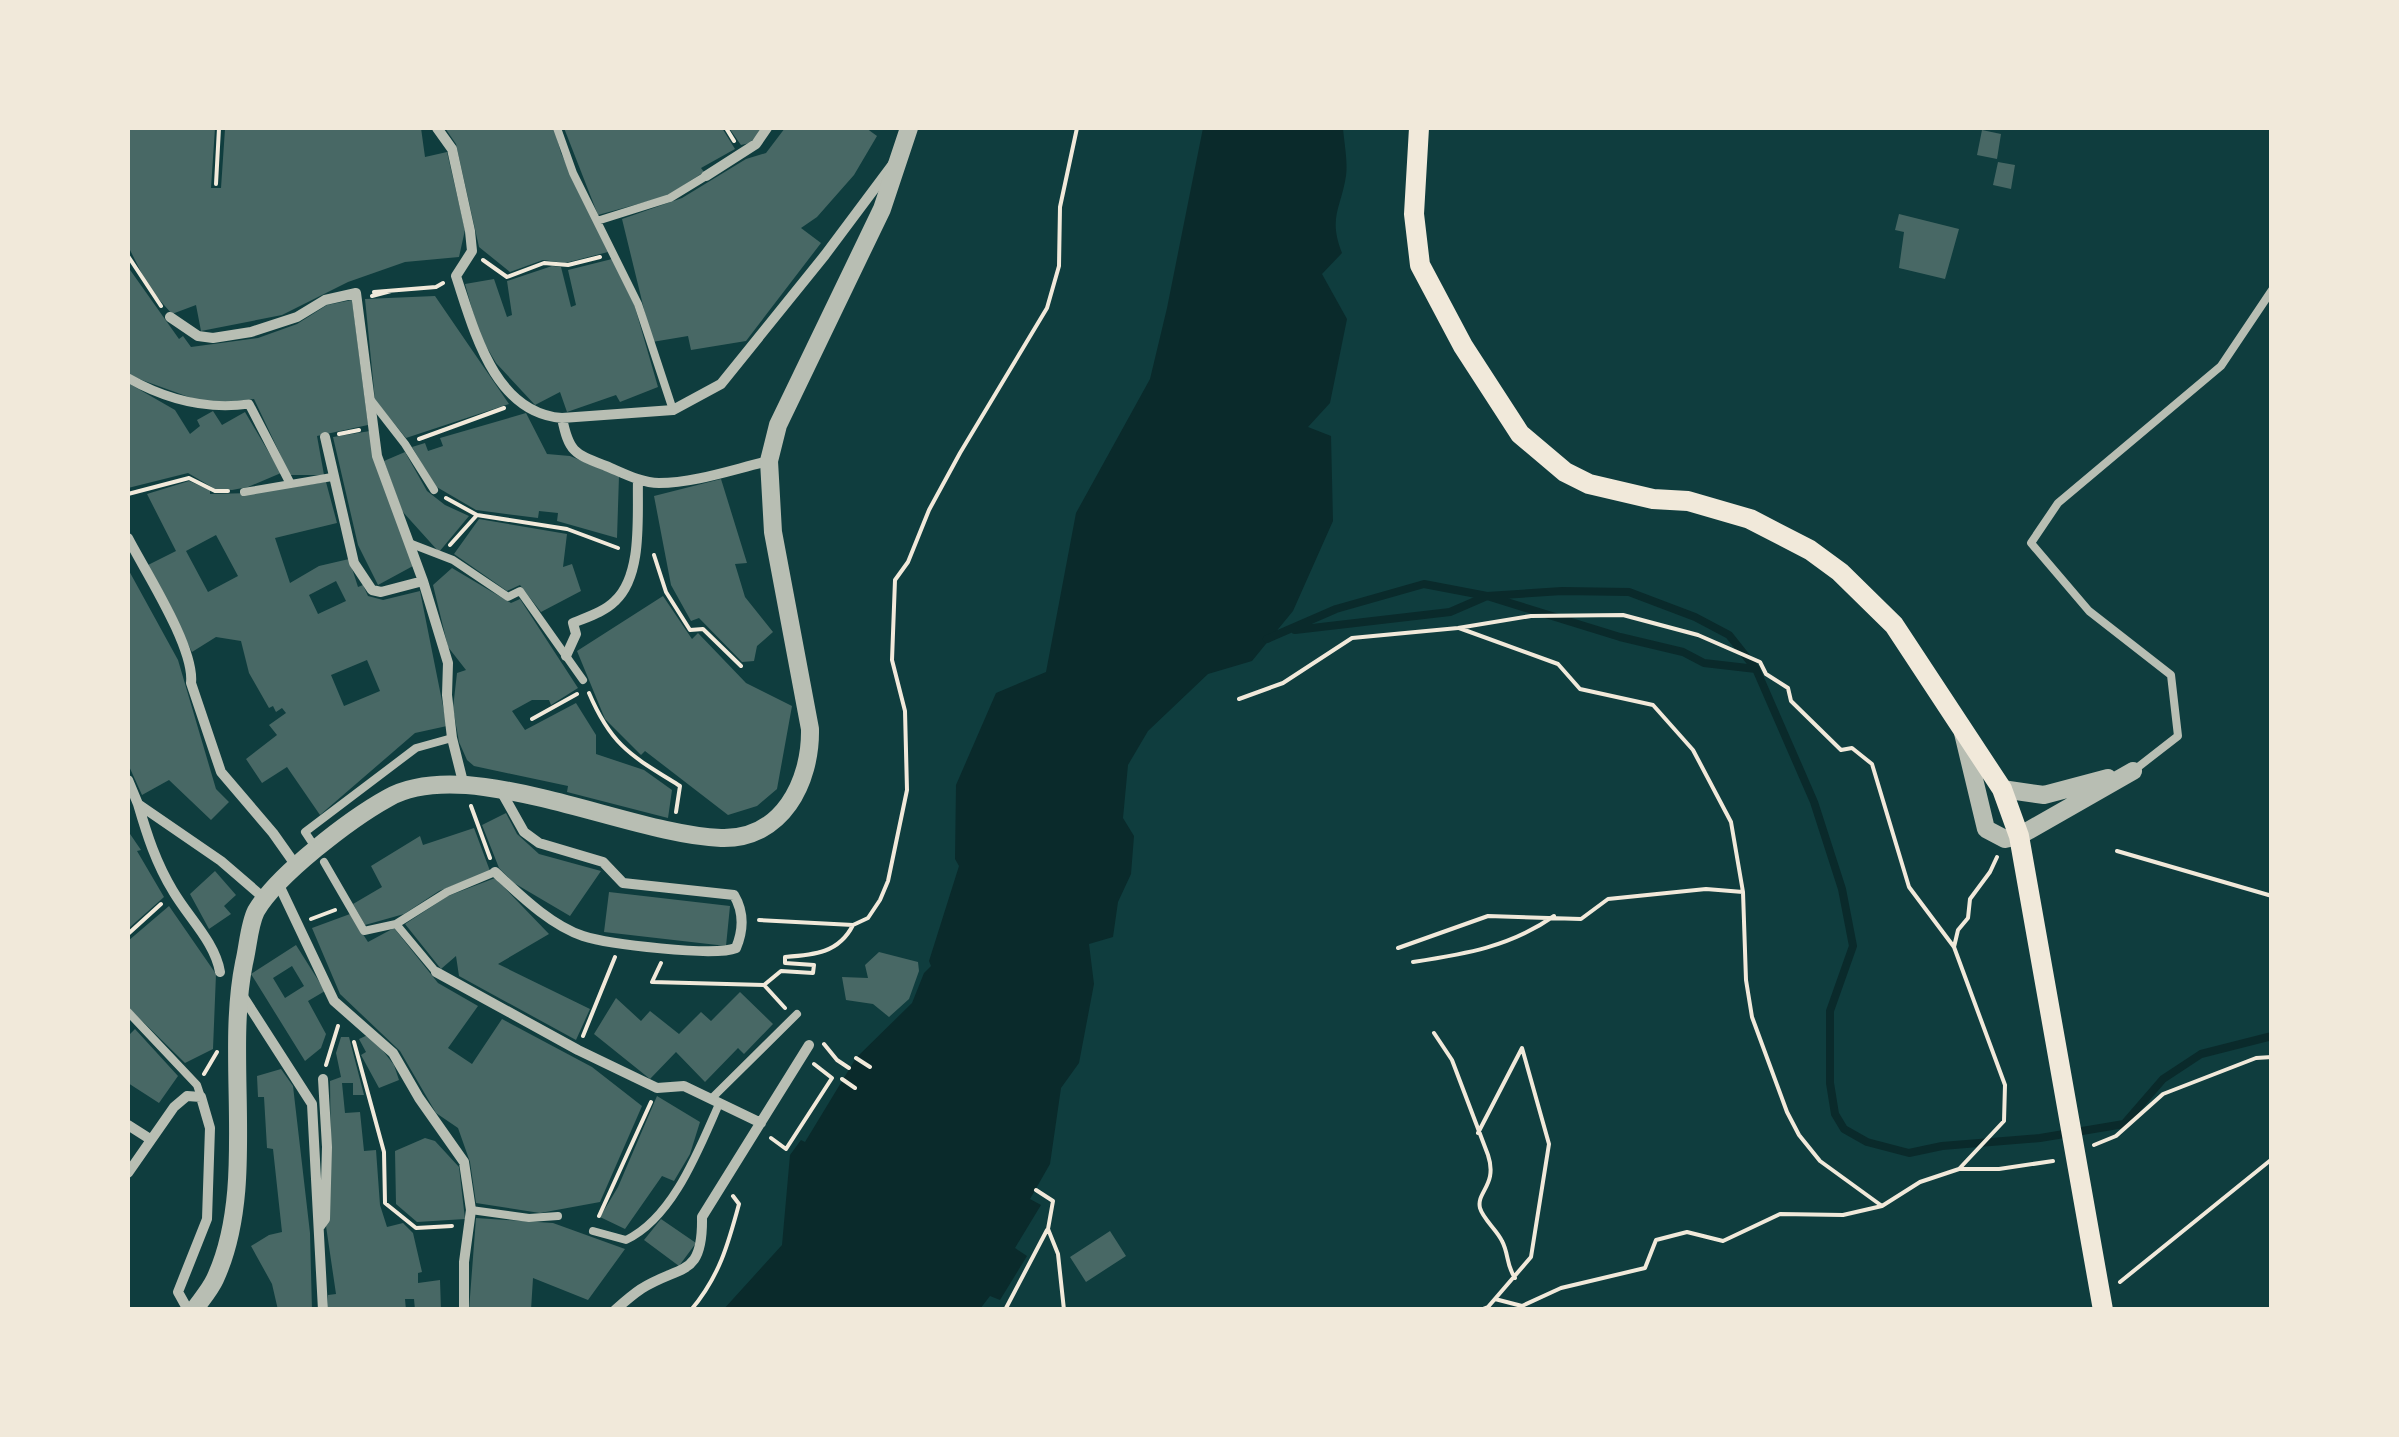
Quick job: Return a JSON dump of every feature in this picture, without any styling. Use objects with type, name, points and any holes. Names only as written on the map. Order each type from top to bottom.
[{"type":"main road","points":[[1420,128],[1414,214],[1420,265],[1463,346],[1520,434],[1540,454],[1589,484],[1653,499],[1688,501],[1750,519],[1810,550],[1840,572],[1894,626],[2002,789],[2012,837],[2027,879],[2102,1304]]},
{"type":"street","points":[[437,128],[452,149],[472,251],[456,276],[483,356],[520,402],[544,416],[562,418],[673,410],[721,384],[825,256],[900,155]]},
{"type":"street","points":[[706,176],[756,144],[767,128]]},
{"type":"street","points":[[128,1172],[174,1107],[199,1091],[210,1128],[207,1219],[178,1292],[191,1310],[215,1281],[228,1240],[238,1164],[239,990],[255,913],[278,883],[389,797],[415,787],[467,794],[500,790],[721,838],[767,827],[788,807],[805,773],[810,729],[772,532],[769,461],[778,425],[882,209],[909,128]]},
{"type":"street","points":[[170,318],[198,336],[213,338],[250,332],[297,316],[325,300],[361,295],[377,456],[448,662],[452,738],[467,794]]},
{"type":"street","points":[[128,378],[184,402],[226,407],[249,404],[290,483]]},
{"type":"street","points":[[562,418],[566,439],[575,454],[638,480],[658,483],[689,479],[769,461]]},
{"type":"street","points":[[325,437],[354,563],[372,590],[381,592],[422,581]]},
{"type":"street","points":[[566,656],[576,634],[573,623],[612,605],[628,588],[638,480]]},
{"type":"street","points":[[128,538],[184,644],[191,683],[221,772],[274,833],[297,867]]},
{"type":"street","points":[[1962,726],[1986,828],[2012,837],[2133,771]]},
{"type":"street","points":[[2002,789],[2044,795],[2133,771]]},
{"type":"street","points":[[128,780],[153,854],[217,958],[220,972]]},
{"type":"street","points":[[495,872],[533,906],[581,935],[668,948],[736,948],[743,919],[734,895],[623,883],[602,862],[539,843],[524,832],[500,790]]},
{"type":"street","points":[[138,804],[220,861],[266,900]]},
{"type":"street","points":[[278,883],[334,1000],[394,1053],[419,1098],[464,1162],[471,1210],[464,1262],[464,1310]]},
{"type":"street","points":[[436,972],[578,1050],[657,1088],[684,1086],[760,1126]]},
{"type":"street","points":[[239,990],[312,1104],[323,1310]]},
{"type":"street","points":[[615,1310],[643,1288],[684,1272],[702,1246],[702,1217],[814,1041]]},
{"type":"street","points":[[318,1228],[324,1219],[327,1160],[322,1079]]},
{"type":"street","points":[[128,1125],[150,1140]]},
{"type":"lane","points":[[556,128],[572,173],[638,304],[673,410]]},
{"type":"lane","points":[[596,221],[670,198],[706,176]]},
{"type":"lane","points":[[2133,771],[2178,736],[2171,675],[2088,611],[2031,543],[2058,503],[2220,366],[2272,290]]},
{"type":"lane","points":[[370,399],[434,490]]},
{"type":"lane","points":[[244,492],[332,478]]},
{"type":"lane","points":[[409,543],[442,556],[508,596],[520,591],[581,677]]},
{"type":"lane","points":[[311,840],[305,832],[416,748],[452,738]]},
{"type":"lane","points":[[324,862],[364,931],[396,924],[447,892],[495,872]]},
{"type":"lane","points":[[396,924],[436,972]]},
{"type":"lane","points":[[128,1012],[199,1091]]},
{"type":"lane","points":[[593,1231],[626,1240],[642,1233],[684,1180],[715,1101],[796,1016]]},
{"type":"lane","points":[[471,1210],[529,1218],[558,1216]]},
{"type":"path","points":[[216,184],[219,128]]},
{"type":"path","points":[[743,919],[852,925],[868,918],[884,890],[907,790],[904,711],[892,660],[894,580],[908,562],[929,510],[960,453],[1047,308],[1059,266],[1060,207],[1077,128]]},
{"type":"path","points":[[472,251],[507,277],[544,263],[568,265],[614,254]]},
{"type":"path","points":[[128,256],[170,318]]},
{"type":"path","points":[[361,295],[436,287]]},
{"type":"path","points":[[361,295],[391,291]]},
{"type":"path","points":[[405,444],[520,402]]},
{"type":"path","points":[[325,437],[374,427]]},
{"type":"path","points":[[128,494],[189,478],[216,491],[244,492]]},
{"type":"path","points":[[434,490],[477,515],[567,529],[634,554]]},
{"type":"path","points":[[442,556],[477,515]]},
{"type":"path","points":[[666,592],[690,630],[703,629],[741,666]]},
{"type":"path","points":[[1239,699],[1283,683],[1352,638],[1532,616],[1622,615],[1698,636],[1760,662],[1766,674],[1788,688],[1791,701],[1841,750],[1852,748],[1872,764],[1910,888],[1954,946],[2005,1085],[2004,1120],[1958,1169]]},
{"type":"path","points":[[1458,628],[1558,664],[1580,690],[1653,705],[1693,750],[1731,822],[1743,892],[1746,980],[1752,1016],[1788,1112],[1820,1161],[1882,1206]]},
{"type":"path","points":[[532,719],[582,692],[576,680],[581,677],[603,726],[626,752],[680,786],[672,830]]},
{"type":"path","points":[[467,794],[495,872]]},
{"type":"path","points":[[1954,946],[1958,930],[1968,918],[1970,899],[2012,837]]},
{"type":"path","points":[[2117,851],[2272,896]]},
{"type":"path","points":[[1398,948],[1488,916],[1581,919],[1608,899],[1706,889],[1743,892]]},
{"type":"path","points":[[128,934],[174,893]]},
{"type":"path","points":[[298,924],[349,904]]},
{"type":"path","points":[[1414,962],[1481,952],[1528,934],[1554,916]]},
{"type":"path","points":[[764,986],[781,971],[813,973],[814,965],[785,963],[785,956],[816,954],[845,940],[852,925]]},
{"type":"path","points":[[578,1050],[621,942]]},
{"type":"path","points":[[668,948],[652,982],[764,986],[796,1016]]},
{"type":"path","points":[[322,1079],[329,1046],[345,1008]]},
{"type":"path","points":[[345,1008],[384,1152],[385,1203],[416,1228],[469,1225]]},
{"type":"path","points":[[1434,1032],[1452,1060],[1492,1168],[1491,1184],[1481,1196],[1480,1208],[1504,1243],[1506,1266],[1515,1278]]},
{"type":"path","points":[[814,1041],[850,1068]]},
{"type":"path","points":[[1478,1133],[1522,1048],[1550,1144],[1531,1258],[1496,1298],[1480,1310]]},
{"type":"path","points":[[199,1091],[219,1049]]},
{"type":"path","points":[[2081,1150],[2116,1136],[2162,1094],[2256,1058],[2272,1057]]},
{"type":"path","points":[[856,1058],[870,1067]]},
{"type":"path","points":[[760,1126],[786,1149],[832,1078]]},
{"type":"path","points":[[842,1079],[855,1088]]},
{"type":"path","points":[[593,1231],[657,1088]]},
{"type":"path","points":[[1496,1298],[1522,1306],[1561,1288],[1645,1268],[1656,1240],[1687,1232],[1723,1240],[1780,1214],[1843,1216],[1882,1206],[1920,1182],[1958,1169],[2046,1164],[2064,1157]]},
{"type":"path","points":[[2102,1304],[2272,1159]]},
{"type":"path","points":[[691,1310],[716,1278],[726,1256],[739,1204],[723,1184]]},
{"type":"path","points":[[1005,1310],[1048,1228],[1054,1202],[1036,1190]]},
{"type":"path","points":[[1048,1228],[1058,1254],[1064,1310]]},
{"type":"water","points":[[1203,128],[1343,128],[1346,170],[1336,222],[1342,253],[1322,274],[1347,319],[1330,403],[1308,427],[1331,436],[1333,521],[1293,611],[1252,661],[1208,674],[1148,731],[1128,765],[1123,818],[1134,836],[1131,874],[1118,902],[1113,937],[1089,944],[1094,984],[1079,1063],[1061,1088],[1050,1164],[1030,1199],[1041,1205],[1015,1248],[1027,1256],[1000,1300],[990,1296],[980,1309],[723,1310],[782,1245],[790,1155],[801,1140],[805,1142],[856,1058],[912,1003],[924,973],[931,966],[929,961],[959,866],[955,859],[956,785],[996,693],[1046,672],[1076,513],[1150,379]]},
{"type":"building","points":[[128,128],[215,128],[211,188],[221,188],[225,129],[421,128],[425,157],[447,152],[465,230],[459,257],[405,262],[348,282],[282,315],[201,331],[196,305],[172,314],[149,288],[128,246]]},
{"type":"building","points":[[445,128],[554,128],[561,153],[608,252],[565,263],[543,260],[510,272],[479,247],[456,144]]},
{"type":"building","points":[[564,128],[722,128],[735,149],[701,168],[704,172],[667,196],[598,215]]},
{"type":"building","points":[[729,128],[763,128],[750,143],[741,145]]},
{"type":"building","points":[[785,128],[866,128],[877,136],[854,175],[817,217],[801,228],[821,243],[746,341],[691,350],[688,336],[652,342],[622,219],[682,198],[746,159],[766,153]]},
{"type":"building","points":[[1982,130],[2001,134],[1997,159],[1977,155]]},
{"type":"building","points":[[1998,162],[2015,165],[2011,189],[1993,185]]},
{"type":"building","points":[[1899,214],[1959,229],[1945,279],[1899,268],[1904,232],[1895,230]]},
{"type":"building","points":[[612,259],[634,304],[658,387],[620,402],[616,395],[567,412],[560,392],[535,405],[496,363],[479,334],[465,284],[494,279],[507,317],[512,315],[507,281],[552,266],[561,267],[571,307],[576,305],[568,270]]},
{"type":"building","points":[[128,267],[179,339],[183,336],[191,347],[258,338],[297,324],[327,305],[352,300],[368,425],[317,436],[324,475],[290,475],[254,399],[197,400],[128,375]]},
{"type":"building","points":[[435,296],[509,404],[406,438],[375,400],[365,299]]},
{"type":"building","points":[[128,383],[175,410],[190,434],[200,426],[197,420],[213,411],[222,425],[245,412],[281,473],[232,490],[215,489],[188,473],[128,488]]},
{"type":"building","points":[[526,413],[547,454],[570,456],[619,476],[617,538],[557,521],[558,513],[539,511],[538,518],[476,510],[435,486],[412,447],[425,443],[428,451],[443,446],[440,438]]},
{"type":"building","points":[[370,431],[413,566],[378,585],[358,545],[333,437]]},
{"type":"building","points":[[405,452],[427,491],[469,516],[439,552],[402,511],[384,461]]},
{"type":"building","points":[[721,479],[747,563],[735,564],[745,597],[773,632],[757,646],[754,661],[742,662],[699,618],[691,621],[671,585],[654,496]]},
{"type":"building","points":[[189,481],[210,490],[210,494],[252,493],[326,482],[337,523],[275,538],[290,583],[319,566],[349,559],[358,587],[363,585],[368,596],[383,600],[420,591],[447,726],[415,733],[320,815],[287,767],[262,783],[246,759],[277,735],[269,725],[286,713],[282,708],[276,712],[273,706],[269,708],[249,673],[241,641],[216,637],[192,652],[148,565],[176,551],[147,494]],"holes":[[[216,535],[238,576],[208,592],[186,551]],[[336,581],[346,601],[318,614],[309,595]],[[367,660],[380,691],[344,706],[331,675]]]},
{"type":"building","points":[[479,519],[567,534],[563,567],[572,564],[581,591],[541,612],[520,585],[507,591],[454,554]]},
{"type":"building","points":[[452,568],[511,603],[520,599],[578,688],[551,705],[549,700],[532,700],[512,711],[525,730],[576,703],[596,735],[596,754],[644,770],[672,790],[668,818],[567,792],[568,786],[474,766],[467,760],[459,742],[453,708],[457,673],[466,670],[448,647],[433,585]]},
{"type":"building","points":[[128,569],[178,660],[216,789],[229,802],[211,820],[169,780],[142,795],[128,764]]},
{"type":"building","points":[[663,596],[692,639],[698,633],[746,683],[792,706],[777,789],[757,806],[728,815],[645,751],[641,755],[605,719],[577,651]]},
{"type":"building","points":[[506,813],[517,834],[539,854],[601,871],[570,916],[514,883],[499,868],[482,825]]},
{"type":"building","points":[[474,828],[490,871],[439,891],[404,914],[365,925],[353,904],[382,887],[371,866],[420,836],[423,845]]},
{"type":"building","points":[[128,831],[164,897],[128,929]]},
{"type":"building","points":[[215,871],[236,895],[224,906],[231,914],[209,929],[190,894]]},
{"type":"building","points":[[495,878],[549,934],[498,964],[590,1009],[576,1040],[459,976],[456,956],[441,969],[405,924],[448,896]]},
{"type":"building","points":[[609,892],[730,906],[726,946],[604,932]]},
{"type":"building","points":[[169,906],[216,974],[213,1049],[185,1063],[128,1007],[128,941]]},
{"type":"building","points":[[350,914],[368,942],[394,928],[438,983],[478,1006],[448,1048],[472,1064],[502,1019],[592,1067],[642,1106],[600,1202],[540,1213],[476,1203],[470,1162],[458,1128],[436,1113],[400,1051],[340,994],[312,928]]},
{"type":"building","points":[[296,945],[325,991],[308,1001],[326,1034],[321,1048],[305,1061],[251,974]],"holes":[[[292,966],[304,986],[285,998],[273,978]]]},
{"type":"building","points":[[879,952],[918,962],[919,971],[909,999],[889,1017],[873,1004],[846,1000],[842,977],[868,978],[865,965]]},
{"type":"building","points":[[740,992],[773,1024],[744,1054],[738,1048],[705,1082],[676,1052],[650,1079],[594,1034],[616,998],[641,1021],[650,1011],[679,1034],[701,1012],[711,1021]]},
{"type":"building","points":[[135,1029],[178,1076],[159,1103],[128,1083],[128,1036]]},
{"type":"building","points":[[370,1034],[394,1065],[399,1080],[379,1088],[361,1055],[366,1052],[359,1039]]},
{"type":"building","points":[[341,1037],[349,1037],[364,1095],[353,1095],[353,1083],[342,1083],[345,1113],[360,1112],[364,1151],[376,1150],[380,1205],[387,1227],[403,1223],[413,1233],[422,1272],[418,1273],[418,1283],[440,1280],[441,1310],[415,1310],[414,1299],[405,1299],[406,1310],[328,1310],[328,1295],[336,1294],[326,1226],[331,1155],[330,1081],[341,1077],[336,1053]]},
{"type":"building","points":[[281,1069],[293,1086],[310,1233],[312,1310],[278,1310],[272,1284],[251,1246],[282,1232],[273,1149],[267,1148],[264,1097],[258,1097],[257,1076]]},
{"type":"building","points":[[657,1096],[700,1122],[690,1154],[674,1181],[662,1176],[625,1229],[600,1217],[618,1187]]},
{"type":"building","points":[[425,1138],[435,1141],[459,1167],[465,1219],[417,1222],[396,1204],[395,1151]]},
{"type":"building","points":[[476,1218],[553,1223],[625,1249],[588,1300],[533,1278],[531,1310],[469,1310]]},
{"type":"building","points":[[661,1219],[696,1243],[679,1266],[644,1240]]},
{"type":"building","points":[[1110,1231],[1126,1256],[1086,1282],[1070,1257]]},
{"type":"waterway","points":[[1267,639],[1336,609],[1424,584],[1487,596],[1629,592],[1695,617],[1729,635],[1756,669],[1814,802],[1842,889],[1853,946],[1830,1011],[1830,1083],[1835,1114],[1844,1129],[1867,1142],[1909,1153],[2124,1124],[2163,1079],[2201,1054],[2272,1036]]},
{"type":"waterway","points":[[1295,630],[1450,612],[1487,596],[1683,652],[1704,663],[1756,669]]}]
